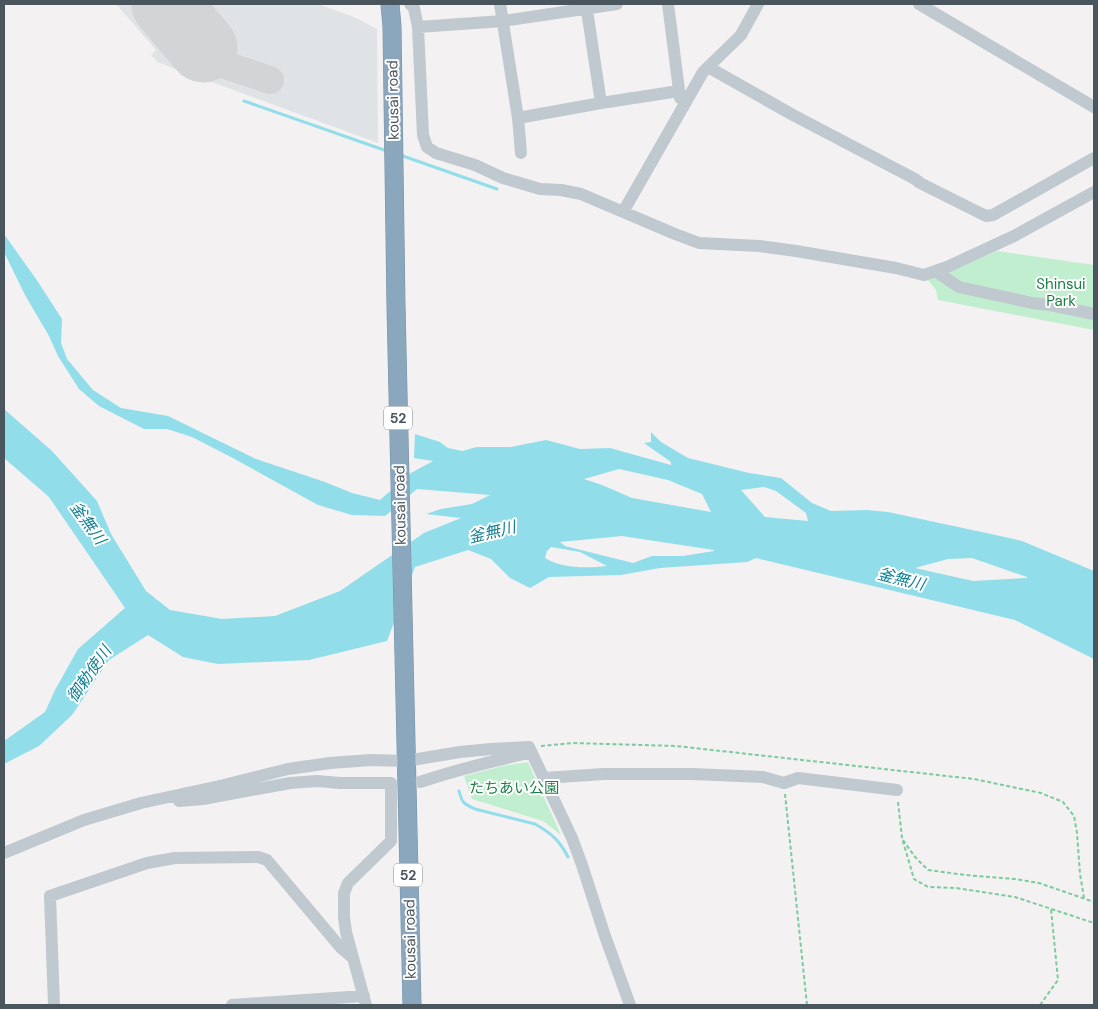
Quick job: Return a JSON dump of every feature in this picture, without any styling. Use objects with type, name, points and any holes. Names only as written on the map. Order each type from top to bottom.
[{"type":"highway","name":"kousai road","points":[[390,4],[412,1005]]},
{"type":"street","points":[[410,4],[414,8],[418,27],[424,135],[427,147],[436,153],[540,189],[561,190],[581,194],[698,243],[759,246],[796,251],[896,268],[924,275],[947,267],[1014,236],[1094,192]]},
{"type":"street","points":[[500,4],[518,118],[521,153]]},
{"type":"street","points":[[418,27],[503,21],[586,6],[617,4]]},
{"type":"street","points":[[518,118],[601,103],[680,95],[668,4]]},
{"type":"street","points":[[623,212],[703,72],[741,35],[758,4]]},
{"type":"street","points":[[919,4],[1094,107]]},
{"type":"street","points":[[586,6],[601,103]]},
{"type":"street","points":[[708,67],[793,115],[986,216],[993,215],[1094,158]]},
{"type":"street","points":[[935,271],[959,287],[1032,304],[1050,305],[1094,314]]},
{"type":"street","points":[[4,853],[84,820],[155,800],[288,769],[370,760],[405,753],[460,752],[529,747],[572,838],[630,1005]]},
{"type":"street","points":[[420,782],[480,764],[532,753]]},
{"type":"street","points":[[544,778],[604,774],[693,774],[763,777],[784,783],[798,778],[897,790]]},
{"type":"street","points":[[155,800],[203,799],[290,783],[317,781],[391,783],[390,841],[348,883],[344,893],[345,924],[365,1001],[232,1005]]},
{"type":"street","points":[[54,1005],[50,896],[147,863],[175,858],[258,857],[267,860],[341,948],[354,959]]},
{"type":"path","points":[[784,783],[807,1005]]},
{"type":"path","points":[[897,790],[902,838],[914,878],[928,888],[956,888],[1015,897],[1094,923]]},
{"type":"path","points":[[902,838],[915,857],[928,870],[1039,883],[1094,902]]},
{"type":"path","points":[[1040,1005],[1058,980],[1052,909]]},
{"type":"shaded area","points":[[318,4],[354,17],[377,29],[378,143],[157,62],[151,55],[156,50],[117,5]]},
{"type":"green space","name":"Shinsui Park","points":[[997,251],[1094,265],[1094,330],[938,300],[936,290],[924,275],[942,275]]},
{"type":"green space","name":"たちあい公園","points":[[528,762],[561,835],[543,821],[472,799],[464,776]]},
{"type":"water","points":[[4,234],[62,319],[61,343],[67,359],[93,390],[121,408],[168,416],[256,459],[352,493],[380,500],[411,473],[433,461],[414,458],[415,434],[440,442],[448,448],[462,451],[477,447],[511,447],[546,440],[580,449],[610,448],[671,465],[671,462],[644,443],[651,442],[651,432],[661,442],[688,458],[749,473],[781,478],[812,503],[831,511],[867,510],[888,512],[1022,541],[1094,571],[1094,659],[1015,620],[756,558],[747,562],[660,568],[621,575],[549,577],[530,588],[510,578],[491,559],[468,550],[415,567],[387,641],[309,660],[218,664],[183,657],[148,635],[109,660],[72,715],[39,746],[4,764],[4,741],[45,712],[78,649],[125,608],[49,497],[4,458],[4,409],[52,451],[97,501],[111,534],[146,591],[170,610],[222,619],[275,616],[340,591],[424,533],[461,518],[426,514],[441,509],[472,504],[490,495],[417,489],[385,516],[352,515],[318,505],[192,437],[167,429],[144,429],[99,406],[79,389],[58,356],[4,252]],"holes":[[[619,469],[668,480],[702,494],[711,512],[632,498],[584,479]],[[764,487],[776,491],[806,513],[808,521],[765,517],[741,490]],[[622,536],[714,551],[683,556],[652,556],[633,563],[565,546],[560,542]],[[551,547],[580,552],[607,566],[567,566],[545,558],[547,551]],[[972,558],[1027,578],[973,581],[915,568],[948,559]]]},
{"type":"waterway","points":[[244,101],[387,151]]},
{"type":"waterway","points":[[400,155],[497,189]]},
{"type":"waterway","points":[[459,791],[461,798],[468,806],[541,827],[562,846],[568,857]]},
{"type":"taxiway","points":[[203,48],[216,62],[270,80]]},
{"type":"runway","points":[[166,4],[203,48]]},
{"type":"water label","name":"釜無川","points":[[88,523]]},
{"type":"water label","name":"釜無川","points":[[492,532]]},
{"type":"water label","name":"釜無川","points":[[901,579]]},
{"type":"water label","name":"御勅使川","points":[[89,674]]}]
